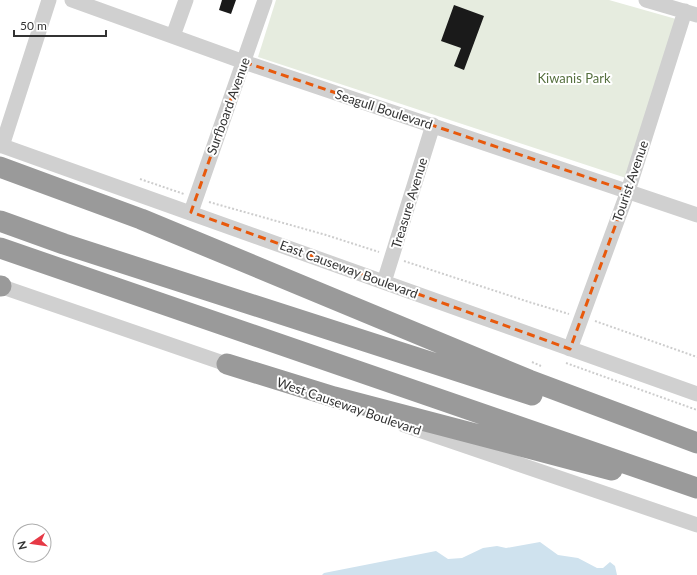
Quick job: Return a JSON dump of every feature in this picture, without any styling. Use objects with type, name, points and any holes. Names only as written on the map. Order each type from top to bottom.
[{"type":"highway","points":[[0,167],[141,218],[529,380],[697,443]]},
{"type":"highway","points":[[0,221],[72,246],[697,446]]},
{"type":"highway","points":[[0,248],[697,488]]},
{"type":"highway","points":[[227,364],[363,405],[697,493]]},
{"type":"street","points":[[1,146],[49,0]]},
{"type":"street","name":"Seagull Boulevard","points":[[72,0],[244,62],[697,215]]},
{"type":"street","points":[[173,36],[186,0]]},
{"type":"street","name":"Surfboard Avenue","points":[[191,212],[265,0]]},
{"type":"street","points":[[646,0],[691,13]]},
{"type":"street","name":"Tourist Avenue","points":[[570,349],[691,13]]},
{"type":"street","name":"Treasure Avenue","points":[[384,282],[433,125]]},
{"type":"street","name":"East Causeway Boulevard","points":[[1,146],[191,212],[697,394]]},
{"type":"street","name":"West Causeway Boulevard","points":[[0,286],[697,525]]},
{"type":"highlighted area","points":[[244,62],[628,191],[570,349],[191,212]]},
{"type":"green space","name":"Kiwanis Park","points":[[276,0],[609,0],[676,19],[626,178],[258,57]]},
{"type":"water","points":[[540,542],[558,555],[578,558],[597,568],[603,568],[610,562],[615,566],[617,575],[322,575],[324,573],[436,551],[448,559],[462,558],[483,548],[497,546],[506,548]]},
{"type":"building","points":[[222,0],[236,0],[231,14],[219,10]]},
{"type":"building","points":[[454,5],[484,16],[464,70],[454,66],[461,48],[441,41]]}]
